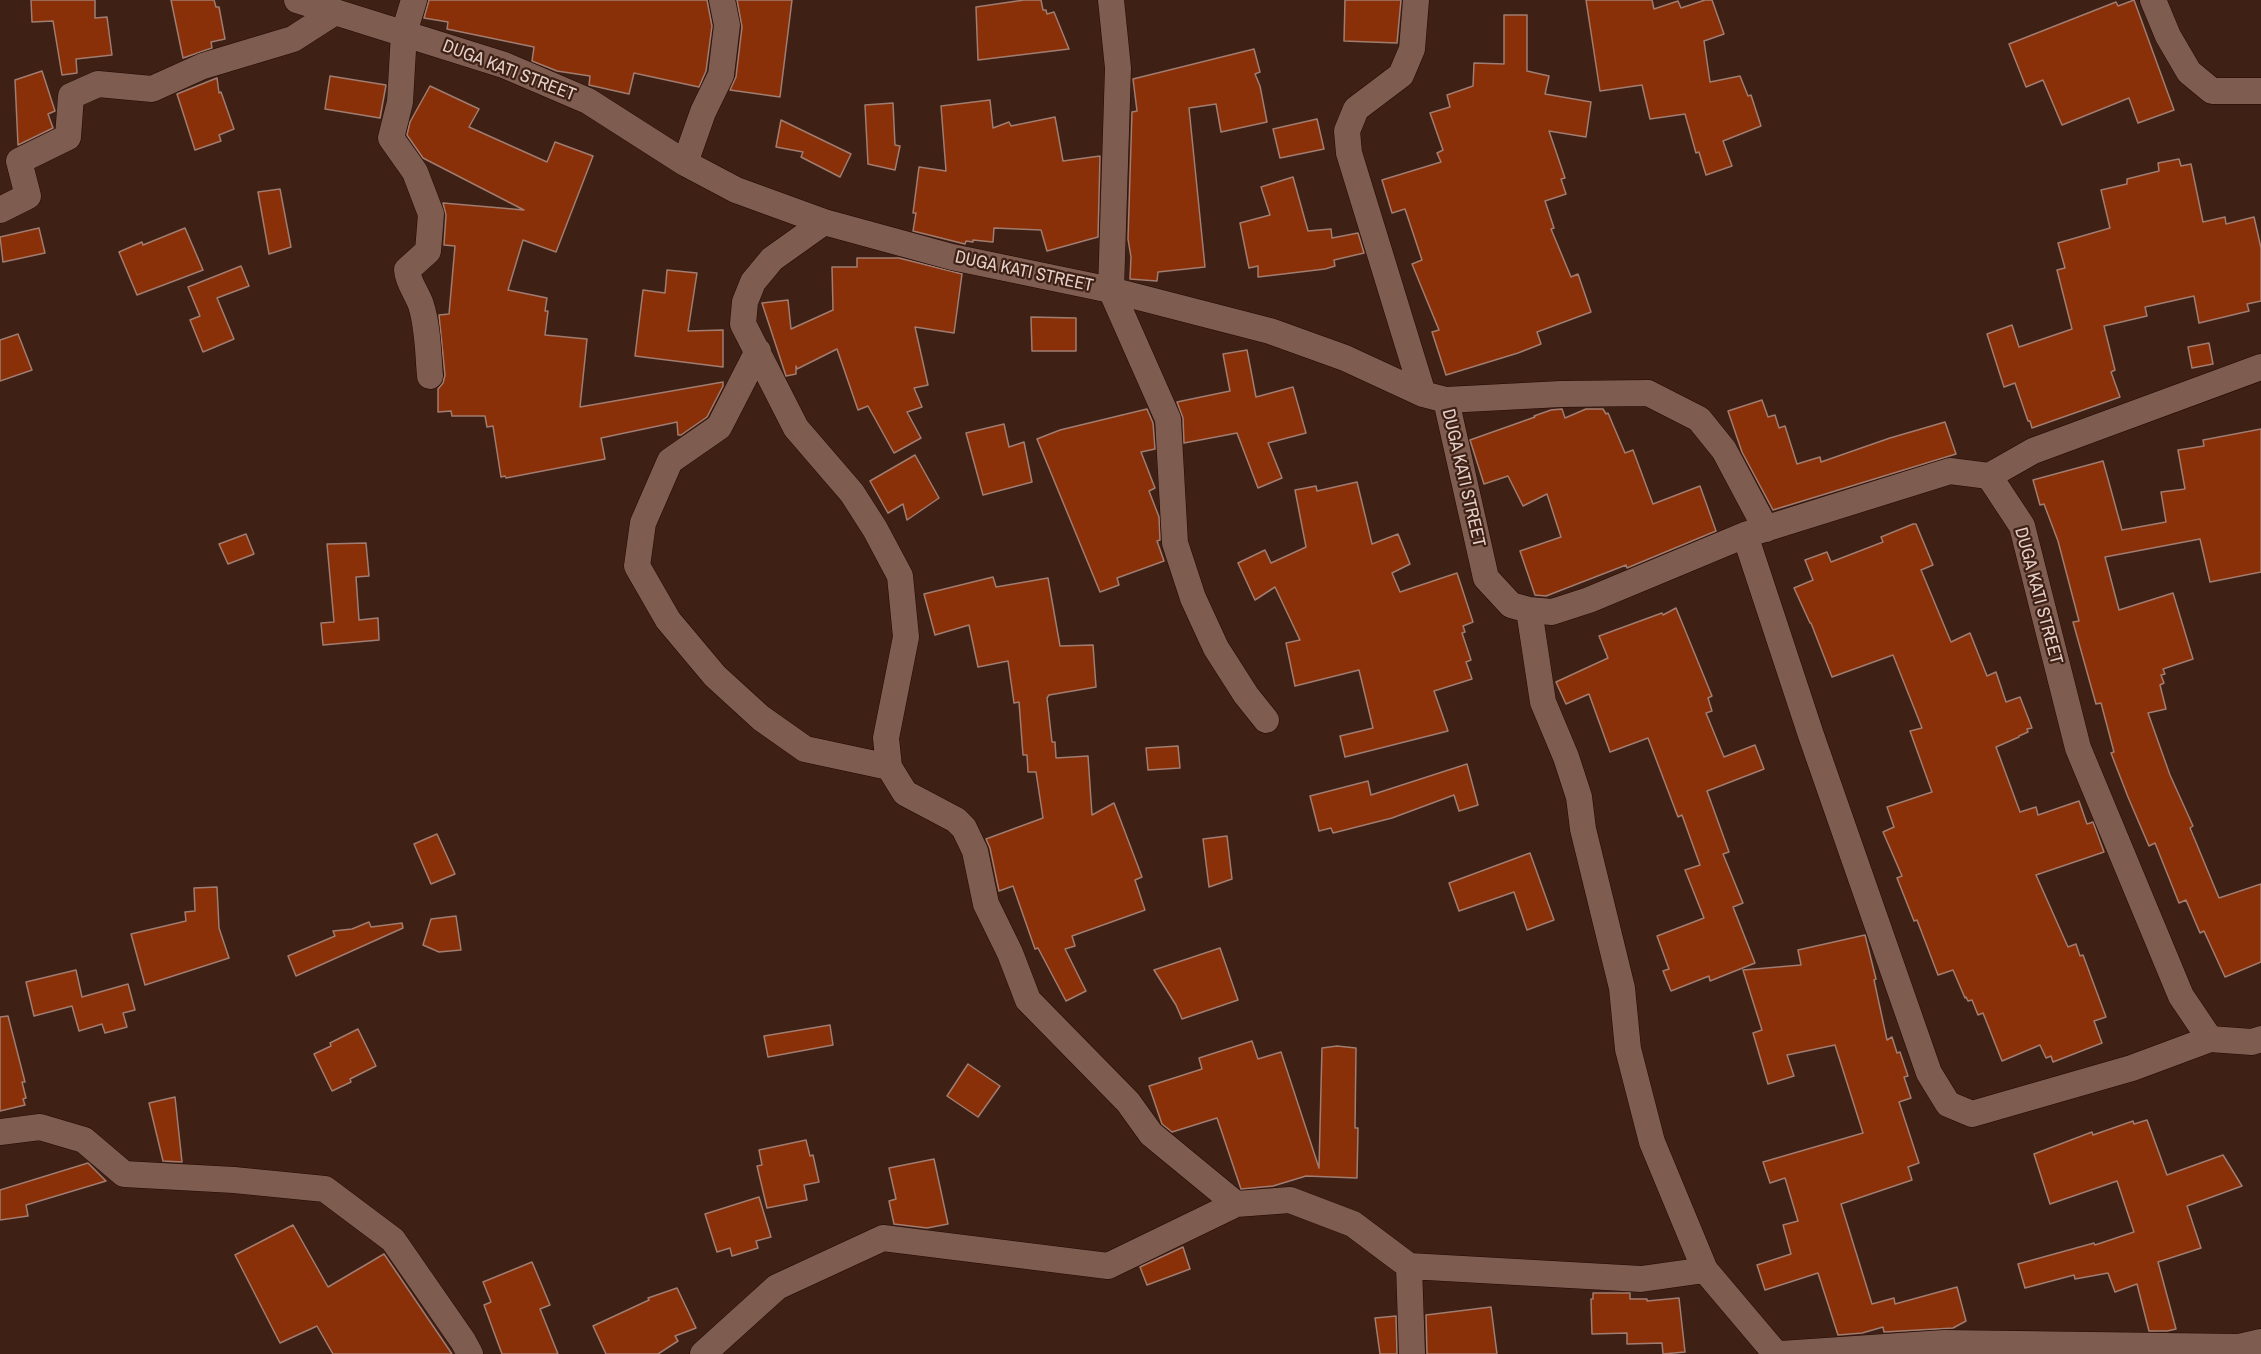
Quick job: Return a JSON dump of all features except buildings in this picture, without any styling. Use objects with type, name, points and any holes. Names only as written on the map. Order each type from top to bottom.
[{"type":"street","name":"DUGA KATI STREET","points":[[297,0],[504,65],[588,101],[685,164],[736,189],[824,222],[952,257],[1111,290],[1270,331],[1345,358],[1435,397],[1485,578],[1511,605],[1529,610],[1552,612],[1580,603],[1756,532],[1950,471],[1989,476],[2022,526],[2078,748],[2181,996],[2210,1039]]},
{"type":"street","points":[[414,0],[404,33],[400,102],[391,138],[415,172],[431,214],[428,251],[407,270],[408,278],[421,306],[430,376]]},
{"type":"street","points":[[685,164],[703,111],[722,75],[727,25],[722,0]]},
{"type":"street","points":[[1111,0],[1118,69],[1111,290],[1168,419],[1175,543],[1193,598],[1216,648],[1246,695],[1266,720]]},
{"type":"street","points":[[1416,0],[1412,49],[1401,75],[1356,109],[1347,131],[1349,153],[1435,397],[1648,393],[1699,419],[1724,450],[1756,532],[1811,735],[1929,1073],[1948,1104],[1972,1114],[2132,1068],[2210,1039],[2252,1042],[2261,1039]]},
{"type":"street","points":[[2153,0],[2168,36],[2189,72],[2212,91],[2261,90]]},
{"type":"street","points":[[0,210],[28,196],[19,161],[68,137],[71,96],[98,84],[153,89],[203,66],[293,39],[334,12]]},
{"type":"street","points":[[824,222],[772,259],[753,282],[745,302],[743,324],[796,428],[852,493],[875,529],[900,576],[906,637],[886,738],[889,767],[905,793],[956,820],[964,828],[975,851],[986,904],[1010,953],[1028,1000],[1128,1102],[1151,1134],[1236,1204]]},
{"type":"street","points":[[758,351],[719,427],[670,461],[643,523],[638,566],[668,620],[715,676],[761,718],[805,749],[889,767]]},
{"type":"street","points":[[1989,476],[2033,451],[2261,367]]},
{"type":"street","points":[[1529,610],[1543,702],[1566,757],[1579,797],[1583,829],[1622,988],[1628,1049],[1652,1142],[1705,1270],[1776,1354]]},
{"type":"street","points":[[0,1132],[40,1127],[84,1140],[124,1174],[234,1180],[325,1189],[393,1240],[470,1354]]},
{"type":"street","points":[[703,1354],[777,1287],[883,1238],[1108,1266],[1236,1204],[1290,1200],[1353,1224],[1409,1266],[1641,1279],[1705,1270]]},
{"type":"street","points":[[1409,1266],[1412,1354]]},
{"type":"street","points":[[1781,1354],[1944,1343],[2239,1347],[2261,1342]]}]
